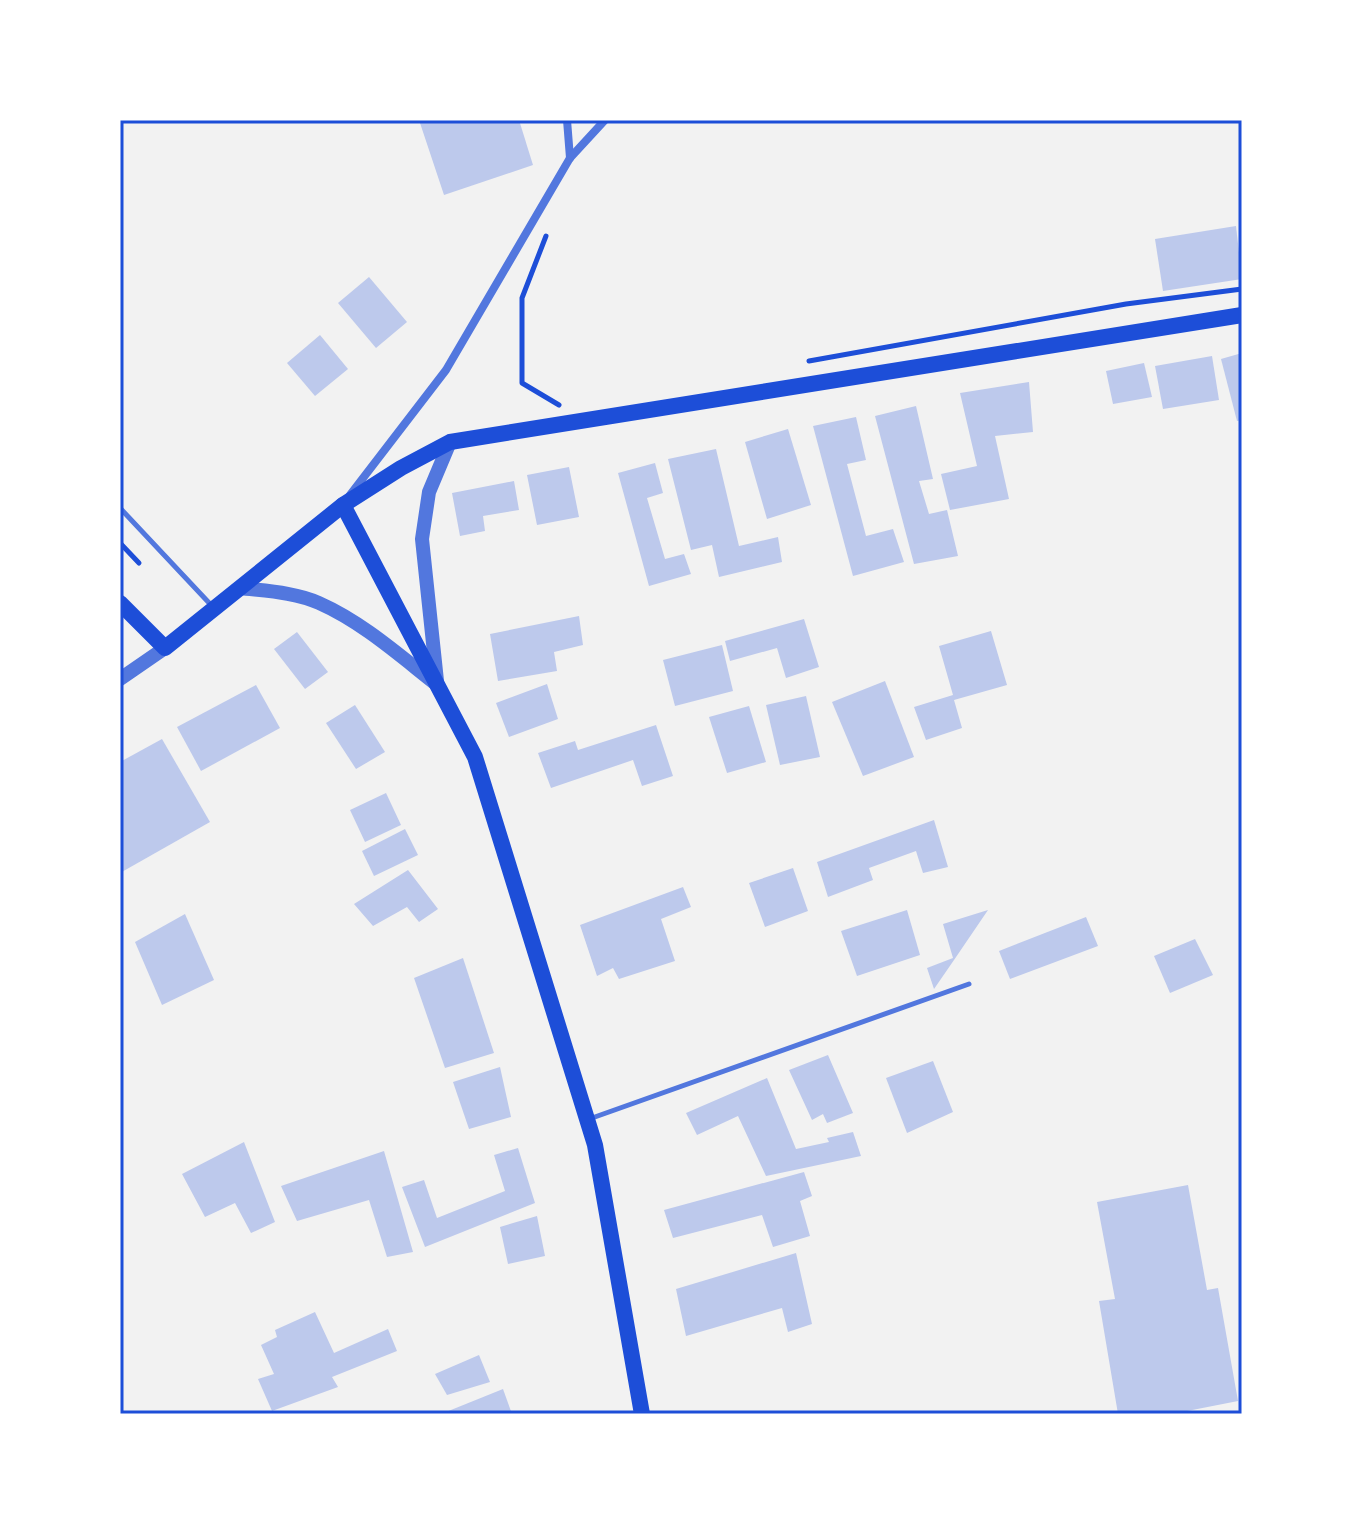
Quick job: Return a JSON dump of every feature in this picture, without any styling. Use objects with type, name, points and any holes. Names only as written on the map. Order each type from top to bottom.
[{"type":"main road","points":[[120,603],[165,648],[343,505],[401,468],[450,442],[1242,315]]},
{"type":"main road","points":[[343,505],[475,757],[595,1145],[642,1414]]},
{"type":"street","points":[[567,120],[570,158]]},
{"type":"street","points":[[343,505],[446,370],[570,158],[605,120]]},
{"type":"street","points":[[437,686],[422,539],[429,492],[450,442]]},
{"type":"street","points":[[240,588],[279,592],[317,602],[354,622],[437,686]]},
{"type":"street","points":[[120,679],[165,648]]},
{"type":"lane","points":[[120,508],[215,609]]},
{"type":"lane","points":[[587,1120],[969,984]]},
{"type":"path","points":[[551,225],[522,298],[522,383],[560,405]]},
{"type":"path","points":[[796,363],[1126,304],[1242,289]]},
{"type":"path","points":[[120,543],[139,563]]},
{"type":"building","points":[[419,120],[519,120],[533,165],[444,195]]},
{"type":"building","points":[[1236,226],[1242,279],[1163,291],[1155,239]]},
{"type":"building","points":[[369,277],[407,322],[376,348],[338,303]]},
{"type":"building","points":[[320,335],[348,369],[315,396],[287,363]]},
{"type":"building","points":[[1242,353],[1242,420],[1237,421],[1221,359]]},
{"type":"building","points":[[1212,356],[1219,400],[1163,409],[1155,366]]},
{"type":"building","points":[[1144,363],[1152,397],[1113,404],[1106,371]]},
{"type":"building","points":[[1029,382],[1033,432],[995,436],[1009,499],[950,510],[941,474],[977,466],[960,393]]},
{"type":"building","points":[[916,406],[933,479],[919,481],[929,514],[947,510],[958,556],[914,564],[875,416]]},
{"type":"building","points":[[856,417],[866,460],[847,464],[866,536],[893,529],[904,562],[853,576],[813,426]]},
{"type":"building","points":[[788,429],[811,505],[767,519],[745,442]]},
{"type":"building","points":[[716,449],[739,546],[778,537],[782,562],[719,577],[712,545],[691,550],[668,459]]},
{"type":"building","points":[[655,463],[663,493],[647,498],[665,559],[684,554],[691,574],[649,586],[618,473]]},
{"type":"building","points":[[569,467],[579,517],[537,525],[527,475]]},
{"type":"building","points":[[514,481],[519,510],[483,516],[485,531],[460,536],[452,493]]},
{"type":"building","points":[[579,616],[583,645],[554,652],[557,671],[498,681],[490,634]]},
{"type":"building","points":[[804,619],[819,667],[786,678],[777,648],[730,661],[725,641]]},
{"type":"building","points":[[991,631],[1007,685],[954,700],[962,728],[926,740],[914,707],[953,695],[939,646]]},
{"type":"building","points":[[297,632],[328,672],[305,689],[274,649]]},
{"type":"building","points":[[722,645],[733,691],[675,706],[663,660]]},
{"type":"building","points":[[885,681],[914,757],[863,776],[832,702]]},
{"type":"building","points":[[547,684],[558,719],[509,737],[496,703]]},
{"type":"building","points":[[256,685],[280,728],[201,771],[177,727]]},
{"type":"building","points":[[806,696],[820,757],[780,765],[766,705]]},
{"type":"building","points":[[355,705],[385,752],[356,769],[326,723]]},
{"type":"building","points":[[749,706],[766,762],[727,773],[709,717]]},
{"type":"building","points":[[656,725],[673,776],[642,786],[633,760],[551,788],[538,753],[575,741],[578,750]]},
{"type":"building","points":[[162,739],[210,822],[120,873],[120,762]]},
{"type":"building","points":[[386,793],[401,825],[365,842],[350,810]]},
{"type":"building","points":[[934,820],[948,867],[923,873],[916,851],[869,868],[873,880],[828,897],[817,862]]},
{"type":"building","points":[[405,829],[418,855],[374,876],[362,851]]},
{"type":"building","points":[[793,868],[808,911],[765,927],[749,883]]},
{"type":"building","points":[[408,870],[438,909],[419,922],[407,907],[373,926],[354,904]]},
{"type":"building","points":[[683,887],[691,907],[661,919],[675,961],[619,979],[613,968],[597,976],[580,925]]},
{"type":"building","points":[[907,910],[920,955],[857,976],[841,931]]},
{"type":"building","points":[[988,910],[934,989],[927,968],[953,958],[943,924]]},
{"type":"building","points":[[185,914],[214,980],[162,1005],[135,942]]},
{"type":"building","points":[[1086,917],[1098,946],[1010,979],[999,951]]},
{"type":"building","points":[[1195,939],[1213,975],[1170,993],[1154,956]]},
{"type":"building","points":[[463,958],[494,1053],[445,1068],[414,978]]},
{"type":"building","points":[[828,1055],[853,1113],[827,1123],[823,1114],[812,1120],[789,1070]]},
{"type":"building","points":[[933,1061],[953,1112],[907,1133],[886,1078]]},
{"type":"building","points":[[500,1067],[511,1117],[469,1129],[453,1082]]},
{"type":"building","points":[[767,1078],[796,1149],[829,1142],[827,1138],[853,1132],[861,1156],[766,1176],[738,1116],[697,1135],[686,1113]]},
{"type":"building","points":[[244,1142],[275,1222],[251,1233],[235,1203],[205,1217],[182,1174]]},
{"type":"building","points":[[518,1148],[535,1203],[425,1247],[402,1187],[424,1180],[437,1218],[505,1191],[494,1155]]},
{"type":"building","points":[[384,1151],[413,1252],[387,1257],[369,1200],[297,1221],[281,1186]]},
{"type":"building","points":[[804,1172],[812,1196],[800,1201],[810,1236],[773,1247],[762,1215],[673,1238],[664,1210]]},
{"type":"building","points":[[1188,1185],[1207,1290],[1218,1288],[1238,1401],[1172,1414],[1118,1414],[1099,1301],[1115,1299],[1097,1202]]},
{"type":"building","points":[[537,1216],[545,1256],[508,1264],[500,1227]]},
{"type":"building","points":[[796,1253],[812,1324],[788,1332],[782,1308],[686,1336],[676,1289]]},
{"type":"building","points":[[315,1312],[334,1353],[388,1329],[397,1351],[332,1377],[338,1387],[272,1411],[258,1379],[274,1374],[261,1345],[277,1337],[275,1330]]},
{"type":"building","points":[[479,1355],[490,1382],[447,1395],[435,1374]]},
{"type":"building","points":[[503,1389],[512,1414],[441,1414]]}]
